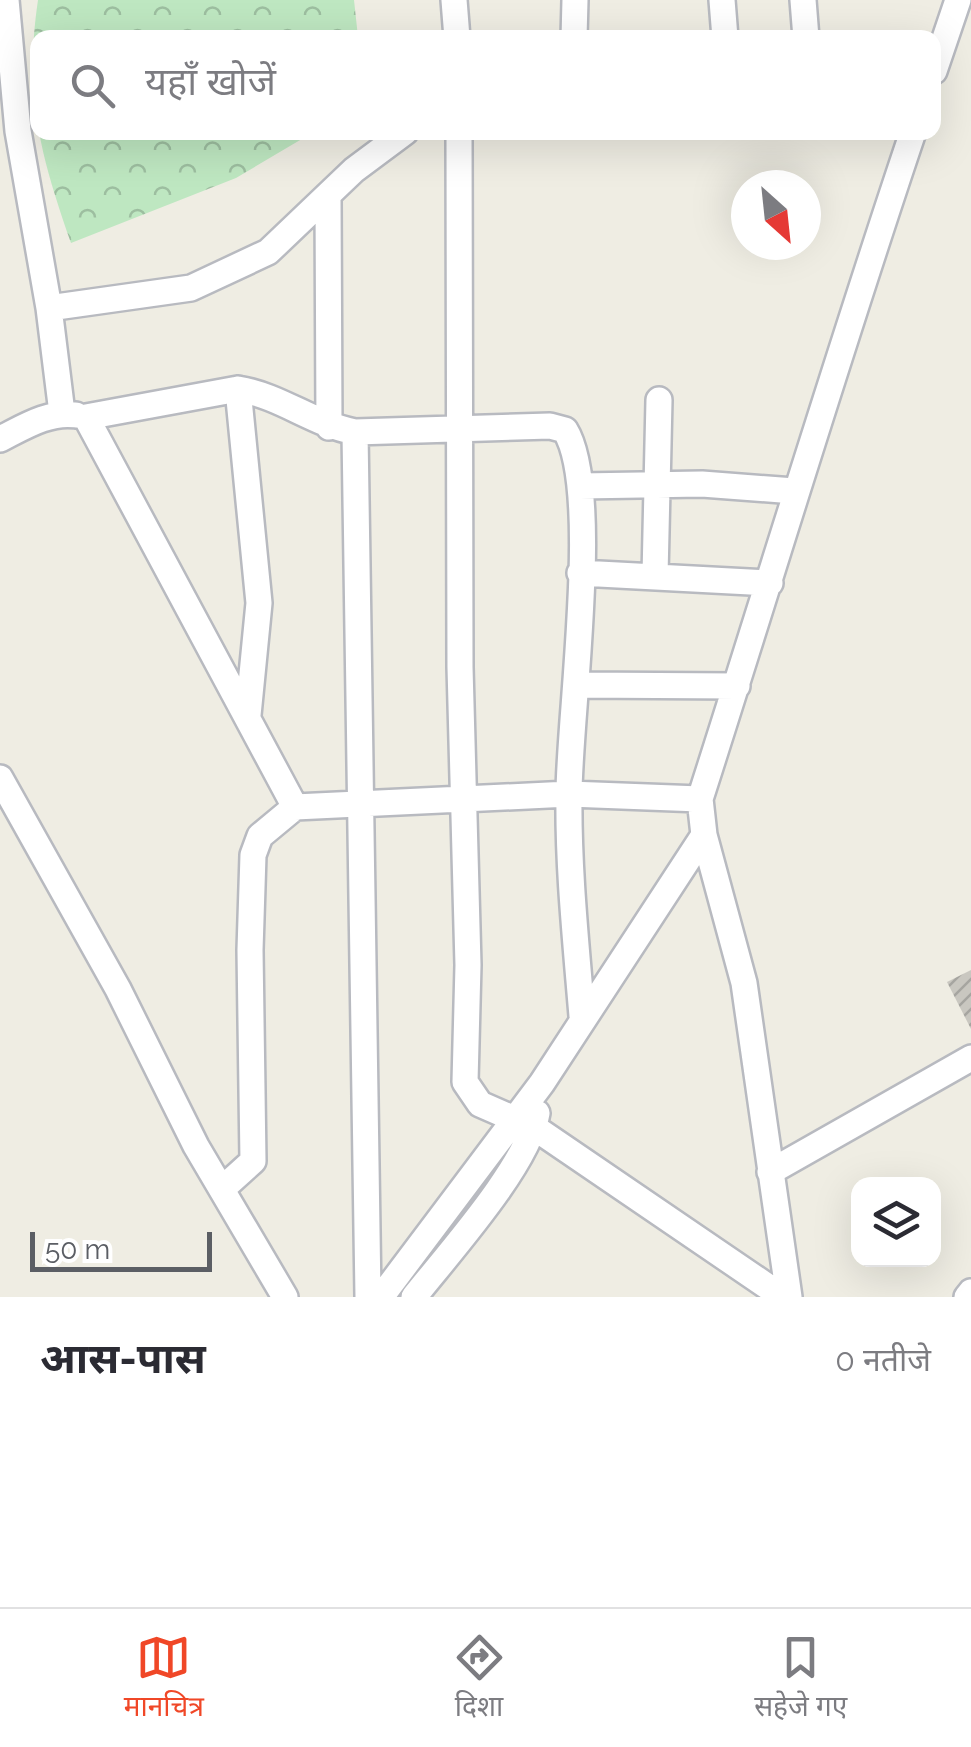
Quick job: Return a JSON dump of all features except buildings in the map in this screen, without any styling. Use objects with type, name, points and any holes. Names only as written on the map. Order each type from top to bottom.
[{"type":"street","points":[[6,0],[18,130],[49,308],[74,415],[248,715],[295,806]]},
{"type":"street","points":[[454,0],[456,30]]},
{"type":"street","points":[[574,30],[575,0]]},
{"type":"street","points":[[722,0],[724,30]]},
{"type":"street","points":[[803,0],[805,30]]},
{"type":"street","points":[[941,50],[958,0]]},
{"type":"street","points":[[49,308],[191,288],[268,252],[354,170],[394,140]]},
{"type":"street","points":[[460,140],[465,1082],[480,1104],[523,1123],[786,1297]]},
{"type":"street","points":[[786,1297],[744,984],[704,836],[700,800],[770,583],[794,491],[910,140]]},
{"type":"street","points":[[328,198],[329,427]]},
{"type":"street","points":[[238,389],[259,603],[248,715]]},
{"type":"street","points":[[0,438],[74,415],[238,389],[276,398],[329,427],[355,432],[550,426],[565,430],[572,440],[580,486],[577,686],[568,794],[582,1016]]},
{"type":"street","points":[[655,576],[659,400]]},
{"type":"street","points":[[355,432],[368,1297]]},
{"type":"street","points":[[580,486],[657,484],[794,491]]},
{"type":"street","points":[[580,572],[770,583]]},
{"type":"street","points":[[577,686],[737,686]]},
{"type":"street","points":[[0,778],[118,989],[222,1189],[285,1297]]},
{"type":"street","points":[[222,1189],[244,1174],[254,1150],[250,950],[253,855],[260,836],[295,806],[568,794],[700,800]]},
{"type":"street","points":[[414,1297],[464,1234],[542,1083],[582,1016],[704,836]]},
{"type":"street","points":[[770,1172],[971,1058]]},
{"type":"street","points":[[381,1297],[523,1123]]},
{"type":"green space","points":[[38,0],[354,0],[357,30],[34,30]]},
{"type":"green space","points":[[41,140],[300,140],[236,178],[71,243]]}]
